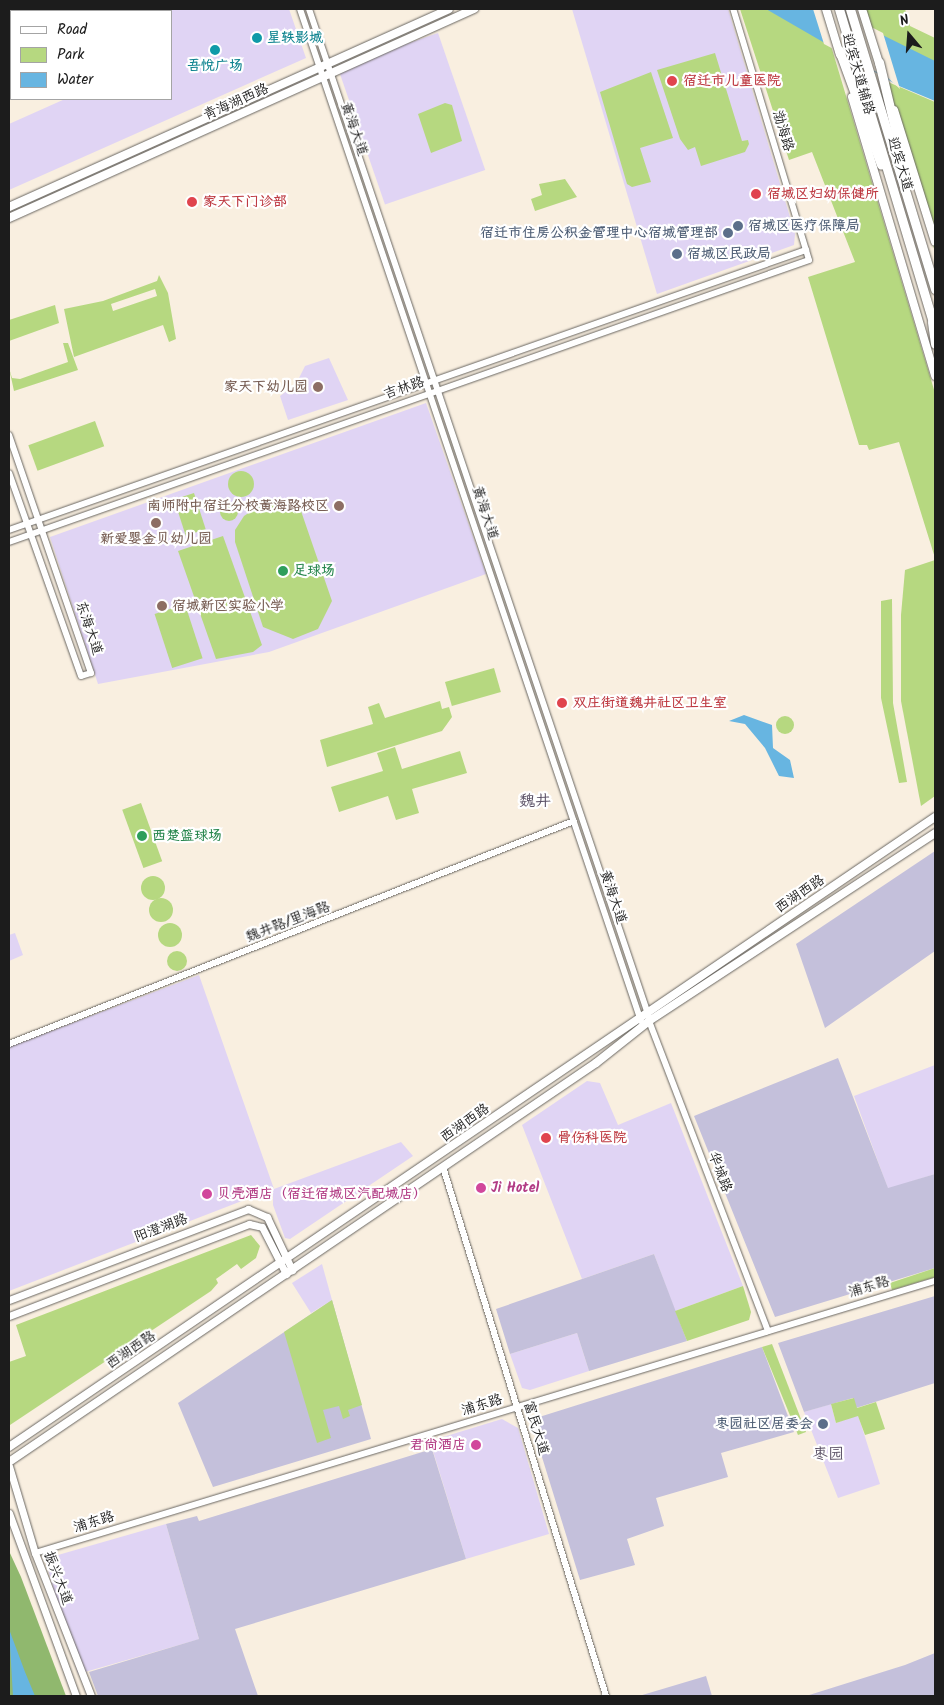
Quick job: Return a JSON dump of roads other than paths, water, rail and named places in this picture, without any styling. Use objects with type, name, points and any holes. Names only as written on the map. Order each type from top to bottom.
[{"type":"highway","name":"迎宾大道","points":[[839,9],[935,328]]},
{"type":"highway","name":"迎宾大道","points":[[850,9],[935,289]]},
{"type":"highway","points":[[839,50],[926,299]]},
{"type":"highway","points":[[879,62],[914,220]]},
{"type":"highway","points":[[930,312],[935,344]]},
{"type":"main road","name":"青海湖西路","points":[[9,207],[449,9]]},
{"type":"main road","name":"青海湖西路","points":[[9,218],[474,9]]},
{"type":"main road","name":"迎宾大道辅路","points":[[826,9],[935,376]]},
{"type":"main road","name":"迎宾大道辅路","points":[[863,10],[879,62]]},
{"type":"main road","name":"迎宾大道辅路","points":[[885,85],[935,242]]},
{"type":"main road","name":"西湖西路","points":[[9,1462],[596,1063],[648,1020],[935,817]]},
{"type":"main road","name":"西湖西路","points":[[648,1020],[934,833]]},
{"type":"main road","name":"西湖西路","points":[[9,1447],[284,1262],[640,1017],[648,1020]]},
{"type":"main road","name":"阳澄湖路","points":[[9,1300],[248,1209],[267,1217],[284,1262]]},
{"type":"main road","name":"阳澄湖路","points":[[9,1316],[249,1224],[262,1227],[289,1272]]},
{"type":"main road","name":"振兴大道","points":[[9,1466],[35,1553],[91,1696]]},
{"type":"main road","name":"振兴大道","points":[[9,1513],[76,1696]]},
{"type":"street","name":"黄海大道","points":[[300,9],[431,391],[640,1017]]},
{"type":"street","name":"黄海大道","points":[[309,9],[437,380],[648,1020]]},
{"type":"street","name":"渤海路","points":[[732,9],[809,260]]},
{"type":"street","name":"吉林路","points":[[9,530],[806,250]]},
{"type":"street","name":"吉林路","points":[[9,542],[431,391],[809,260]]},
{"type":"street","name":"东海大道","points":[[9,435],[91,673],[82,676],[9,473]]},
{"type":"street","name":"魏井路/里海路","points":[[9,1044],[574,821]]},
{"type":"street","name":"华城路","points":[[648,1020],[768,1331]]},
{"type":"street","name":"富民大道","points":[[443,1167],[606,1696]]},
{"type":"street","name":"浦东路","points":[[35,1553],[935,1281]]},
{"type":"water","points":[[766,9],[830,9],[935,61],[935,101],[899,86]]},
{"type":"water","points":[[744,715],[772,725],[773,748],[790,760],[794,778],[779,776],[765,748],[745,724],[729,721]]},
{"type":"water","points":[[9,1629],[25,1672],[35,1696],[13,1696]]},
{"type":"place","name":"星轶影城","points":[[257,38]]},
{"type":"place","name":"吾悦广场","points":[[215,50]]},
{"type":"place","name":"宿迁市儿童医院","points":[[672,81]]},
{"type":"place","name":"宿城区妇幼保健所","points":[[756,194]]},
{"type":"place","name":"家天下门诊部","points":[[192,202]]},
{"type":"place","name":"宿城区医疗保障局","points":[[738,226]]},
{"type":"place","name":"宿迁市住房公积金管理中心宿城管理部","points":[[728,233]]},
{"type":"place","name":"宿城区民政局","points":[[677,254]]},
{"type":"place","name":"家天下幼儿园","points":[[318,387]]},
{"type":"place","name":"南师附中宿迁分校黄海路校区","points":[[339,506]]},
{"type":"place","name":"新爱婴金贝幼儿园","points":[[156,523]]},
{"type":"place","name":"足球场","points":[[283,571]]},
{"type":"place","name":"宿城新区实验小学","points":[[162,606]]},
{"type":"place","name":"双庄街道魏井社区卫生室","points":[[562,703]]},
{"type":"place","name":"西楚篮球场","points":[[142,836]]},
{"type":"place","name":"骨伤科医院","points":[[546,1138]]},
{"type":"place","name":"Ji Hotel","points":[[481,1188]]},
{"type":"place","name":"贝壳酒店（宿迁宿城区汽配城店）","points":[[207,1194]]},
{"type":"place","name":"枣园社区居委会","points":[[823,1424]]},
{"type":"place","name":"君尚酒店","points":[[476,1445]]},
{"type":"district","name":"魏井","points":[[535,802]]},
{"type":"district","name":"枣园","points":[[828,1455]]}]
